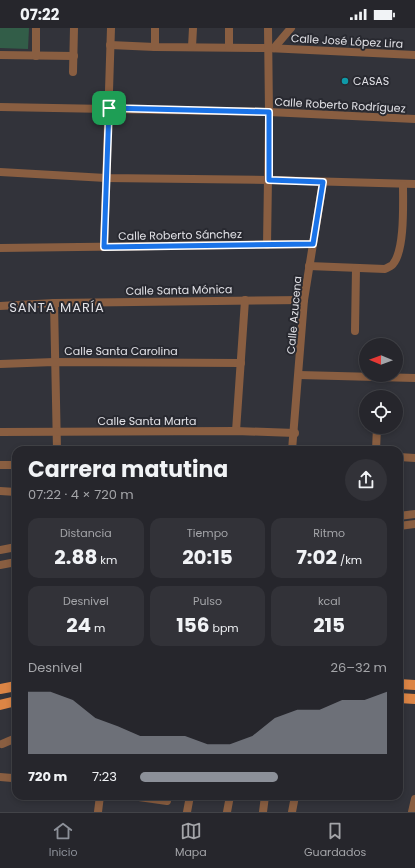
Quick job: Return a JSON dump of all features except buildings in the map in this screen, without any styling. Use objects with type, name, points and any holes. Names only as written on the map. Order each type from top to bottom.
[{"type":"main road","points":[[403,684],[415,685]]},
{"type":"main road","points":[[0,689],[12,687]]},
{"type":"main road","points":[[403,698],[415,699]]},
{"type":"main road","points":[[0,706],[12,702]]},
{"type":"street","points":[[36,28],[36,56]]},
{"type":"street","points":[[73,72],[74,28]]},
{"type":"street","points":[[104,247],[111,28]]},
{"type":"street","points":[[154,47],[155,28]]},
{"type":"street","points":[[192,47],[193,28]]},
{"type":"street","points":[[229,28],[229,47]]},
{"type":"street","points":[[267,245],[270,48],[268,28]]},
{"type":"street","points":[[270,48],[291,28]]},
{"type":"street","name":"Calle José López Lira","points":[[110,45],[270,48],[415,55]]},
{"type":"street","points":[[0,55],[74,56]]},
{"type":"street","name":"Calle Roberto Rodríguez","points":[[0,106],[269,112],[415,119]]},
{"type":"street","points":[[0,172],[106,178],[269,180],[403,185],[415,184]]},
{"type":"street","name":"Calle Azucena","points":[[293,446],[295,433],[304,300],[323,182]]},
{"type":"street","points":[[309,266],[385,269],[393,265],[398,254],[401,240],[403,185]]},
{"type":"street","name":"Calle Roberto Sánchez","points":[[0,248],[313,244]]},
{"type":"street","points":[[355,331],[356,268]]},
{"type":"street","points":[[236,431],[245,300]]},
{"type":"street","name":"Calle Santa Mónica","points":[[0,306],[54,303],[304,300]]},
{"type":"street","points":[[54,303],[56,446]]},
{"type":"street","name":"Calle Santa Carolina","points":[[0,364],[54,362],[241,362]]},
{"type":"street","points":[[299,375],[415,378]]},
{"type":"street","name":"Calle Santa Marta","points":[[0,432],[236,431],[295,433]]},
{"type":"street","points":[[376,446],[377,434]]},
{"type":"street","points":[[403,457],[415,458]]},
{"type":"street","points":[[0,465],[12,465]]},
{"type":"street","points":[[0,491],[12,492]]},
{"type":"street","points":[[403,516],[415,514]]},
{"type":"street","points":[[403,526],[415,524]]},
{"type":"street","points":[[0,550],[12,548]]},
{"type":"street","points":[[0,565],[12,563]]},
{"type":"street","points":[[2,744],[12,740]]},
{"type":"street","points":[[0,778],[12,778]]},
{"type":"street","points":[[412,812],[415,799]]},
{"type":"street","points":[[98,812],[100,800]]},
{"type":"street","points":[[160,800],[167,801]]},
{"type":"street","points":[[187,812],[189,800]]},
{"type":"street","points":[[227,812],[229,800]]},
{"type":"street","points":[[263,812],[264,800]]},
{"type":"street","points":[[292,812],[294,800]]},
{"type":"green space","points":[[0,28],[29,28],[28,49],[0,48]]},
{"type":"place","name":"CASAS","points":[[345,81]]},
{"type":"district","name":"SANTA MARÍA","points":[[57,307]]},
{"type":"route","points":[[109,108],[269,112],[269,180],[323,182],[313,244],[104,247],[109,108]]}]
